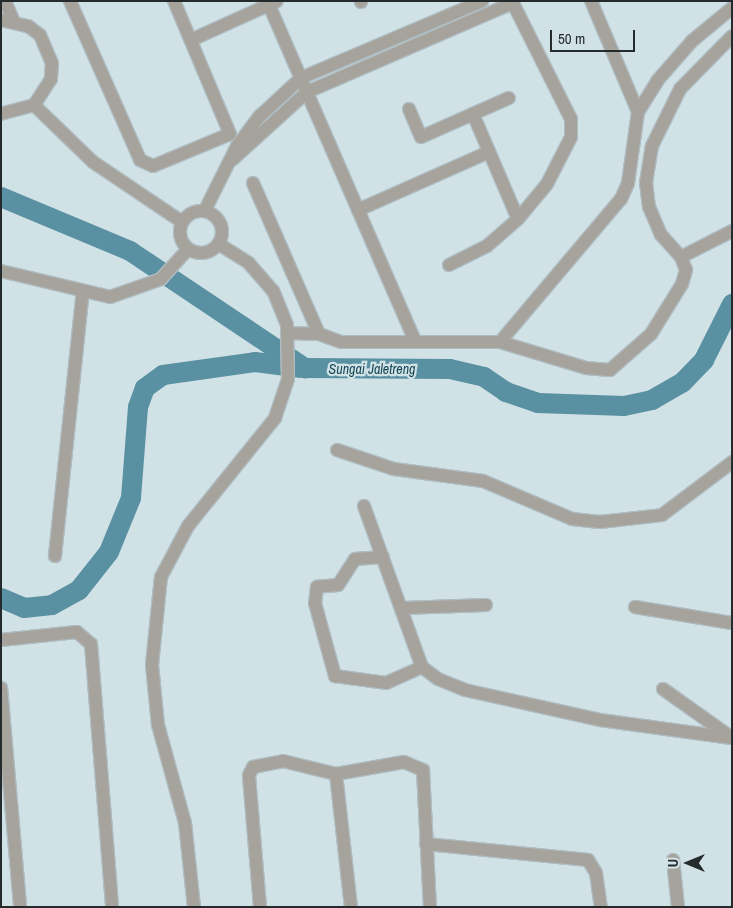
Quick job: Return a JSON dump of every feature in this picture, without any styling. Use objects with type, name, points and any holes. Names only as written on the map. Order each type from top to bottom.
[{"type":"street","points":[[1,114],[34,105],[51,79],[48,48],[28,26],[7,20],[5,1]]},
{"type":"street","points":[[70,1],[146,165],[164,165],[230,134],[174,1]]},
{"type":"street","points":[[219,244],[201,254],[188,248],[180,237],[182,222],[192,213],[205,210],[232,159],[260,116],[301,78],[482,1]]},
{"type":"street","points":[[591,1],[638,112]]},
{"type":"street","points":[[232,159],[243,154],[307,92],[513,2],[572,119],[570,137],[559,164],[518,219],[487,246],[448,265]]},
{"type":"street","points":[[191,40],[273,3],[301,78],[414,339]]},
{"type":"street","points":[[500,342],[621,199],[628,183],[638,112],[657,81],[692,41],[732,8]]},
{"type":"street","points":[[288,333],[319,334],[340,342],[414,339],[500,342],[586,368],[619,366],[651,334],[672,303],[686,270],[681,257],[661,235],[649,207],[646,183],[652,146],[680,89],[732,36]]},
{"type":"street","points":[[409,109],[421,137],[510,98]]},
{"type":"street","points":[[34,105],[93,162],[182,222]]},
{"type":"street","points":[[473,114],[518,219]]},
{"type":"street","points":[[358,210],[489,152]]},
{"type":"street","points":[[253,183],[319,334]]},
{"type":"street","points":[[205,210],[221,223],[219,244]]},
{"type":"street","points":[[681,257],[732,231]]},
{"type":"street","points":[[194,907],[185,823],[158,725],[152,666],[161,577],[188,526],[275,418],[288,379],[288,333],[273,290],[262,276],[219,244]]},
{"type":"street","points":[[1,271],[82,292],[110,297],[161,279],[188,248]]},
{"type":"street","points":[[55,556],[82,292]]},
{"type":"street","points":[[337,450],[394,469],[483,481],[572,519],[600,522],[662,515],[732,462]]},
{"type":"street","points":[[364,506],[403,608],[422,667],[465,690],[609,722],[732,738]]},
{"type":"street","points":[[383,557],[355,559],[338,585],[317,587],[315,603],[335,676],[381,683],[422,667]]},
{"type":"street","points":[[403,608],[486,605]]},
{"type":"street","points":[[635,607],[732,623]]},
{"type":"street","points":[[1,640],[77,632],[91,644],[112,907]]},
{"type":"street","points":[[1,688],[20,907]]},
{"type":"street","points":[[663,689],[732,738]]},
{"type":"street","points":[[260,907],[249,776],[253,768],[283,761],[336,774],[404,762],[418,765],[427,776],[426,844],[430,907]]},
{"type":"street","points":[[336,774],[351,907]]},
{"type":"street","points":[[426,844],[588,860],[596,873],[600,907]]},
{"type":"street","points":[[673,860],[678,907]]},
{"type":"waterway","name":"Sungai Jaletreng","points":[[1,197],[130,251],[305,368],[450,369],[484,377],[506,392],[538,403],[624,406],[652,400],[682,383],[704,360],[732,304]]},
{"type":"waterway","points":[[1,598],[24,608],[52,605],[79,590],[109,552],[131,498],[138,407],[145,388],[163,375],[255,362],[300,368]]}]
